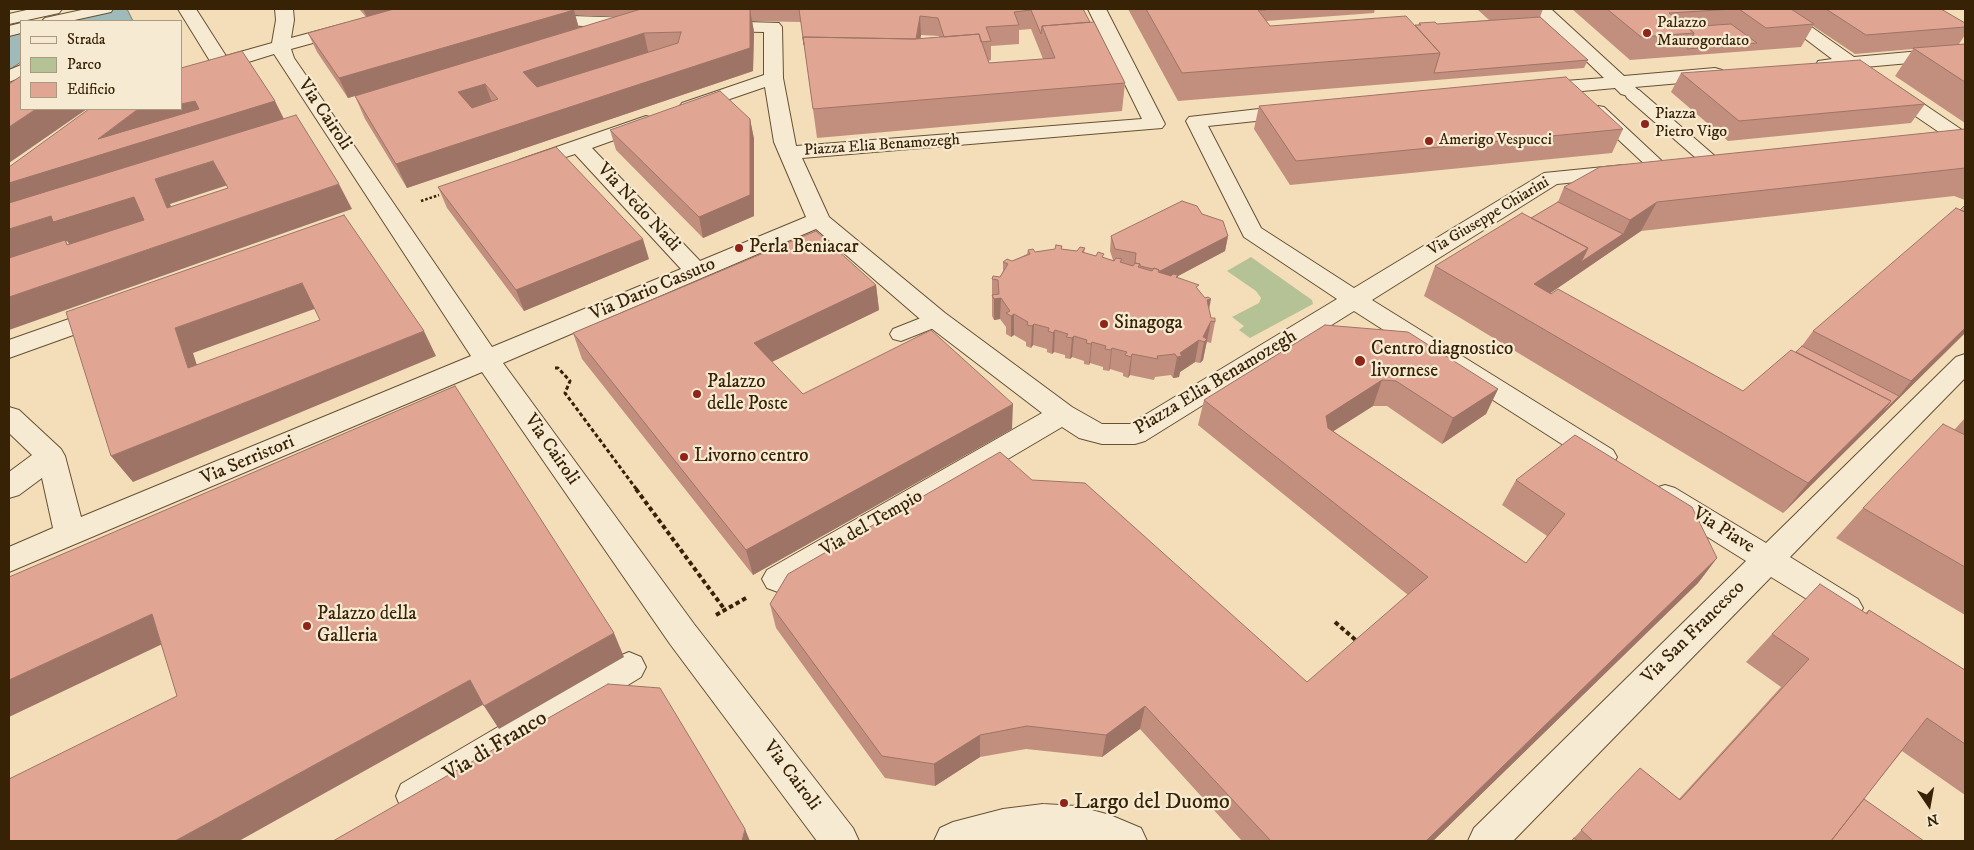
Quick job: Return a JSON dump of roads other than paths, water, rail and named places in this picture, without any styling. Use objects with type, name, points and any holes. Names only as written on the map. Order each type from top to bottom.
[{"type":"street","points":[[9,19],[53,9]]},
{"type":"street","points":[[281,46],[285,20],[284,9]]},
{"type":"street","name":"Piazza Elia Benamozegh","points":[[1097,9],[1155,124],[786,148],[819,220],[936,319],[1062,414],[1089,431],[1115,435],[1135,434],[1355,299]]},
{"type":"street","points":[[1541,9],[1626,88]]},
{"type":"street","points":[[1775,9],[1850,63],[1965,140]]},
{"type":"street","points":[[526,19],[654,24]]},
{"type":"street","points":[[189,20],[221,62]]},
{"type":"street","points":[[587,38],[634,23]]},
{"type":"street","points":[[182,77],[221,62],[364,24]]},
{"type":"street","points":[[694,25],[773,27],[773,78],[786,148]]},
{"type":"street","name":"Via Cairoli","points":[[281,46],[285,58],[487,360],[600,521],[682,634],[840,841]]},
{"type":"street","points":[[1802,66],[1965,54]]},
{"type":"street","points":[[1524,90],[1571,86],[1626,88],[1735,72]]},
{"type":"street","points":[[504,172],[773,78]]},
{"type":"street","points":[[1310,109],[1196,121],[1252,232],[1355,299]]},
{"type":"street","points":[[1934,142],[1965,140]]},
{"type":"street","name":"Via Nedo Nadi","points":[[579,146],[696,271]]},
{"type":"street","name":"Via Giuseppe Chiarini","points":[[1355,299],[1552,178],[1720,160]]},
{"type":"street","name":"Via Dario Cassuto","points":[[487,360],[819,220]]},
{"type":"street","name":"Via Piave","points":[[1355,299],[1867,621]]},
{"type":"street","points":[[9,349],[129,306]]},
{"type":"street","name":"Via Serristori","points":[[9,560],[487,360]]},
{"type":"street","name":"Via San Francesco","points":[[1487,841],[1965,362]]},
{"type":"street","name":"Via del Tempio","points":[[778,579],[1062,414]]},
{"type":"street","points":[[9,417],[51,456],[70,535]]},
{"type":"street","points":[[9,487],[51,456]]},
{"type":"street","name":"Via di Franco","points":[[389,810],[629,667]]},
{"type":"street","points":[[953,841],[1003,827],[1043,822],[1076,824],[1110,833],[1128,841]]},
{"type":"lane","points":[[55,20],[106,9]]},
{"type":"lane","points":[[9,77],[20,71]]},
{"type":"lane","points":[[1571,86],[1673,165]]},
{"type":"lane","points":[[1626,88],[1720,160]]},
{"type":"lane","points":[[901,334],[936,319]]},
{"type":"water","points":[[113,9],[127,9],[132,20],[66,20]]},
{"type":"water","points":[[20,31],[20,63],[9,70],[9,34]]},
{"type":"place","name":"Palazzo Maurogordato","points":[[1647,33]]},
{"type":"place","name":"Piazza Pietro Vigo","points":[[1645,124]]},
{"type":"place","name":"Amerigo Vespucci","points":[[1429,141]]},
{"type":"place","name":"Perla Beniacar","points":[[739,248]]},
{"type":"place","name":"Sinagoga","points":[[1104,324]]},
{"type":"place","name":"Centro diagnostico livornese","points":[[1360,361]]},
{"type":"place","name":"Palazzo delle Poste","points":[[697,394]]},
{"type":"place","name":"Livorno centro","points":[[684,457]]},
{"type":"place","name":"Palazzo della Galleria","points":[[307,626]]},
{"type":"place","name":"Largo del Duomo","points":[[1064,803]]}]
